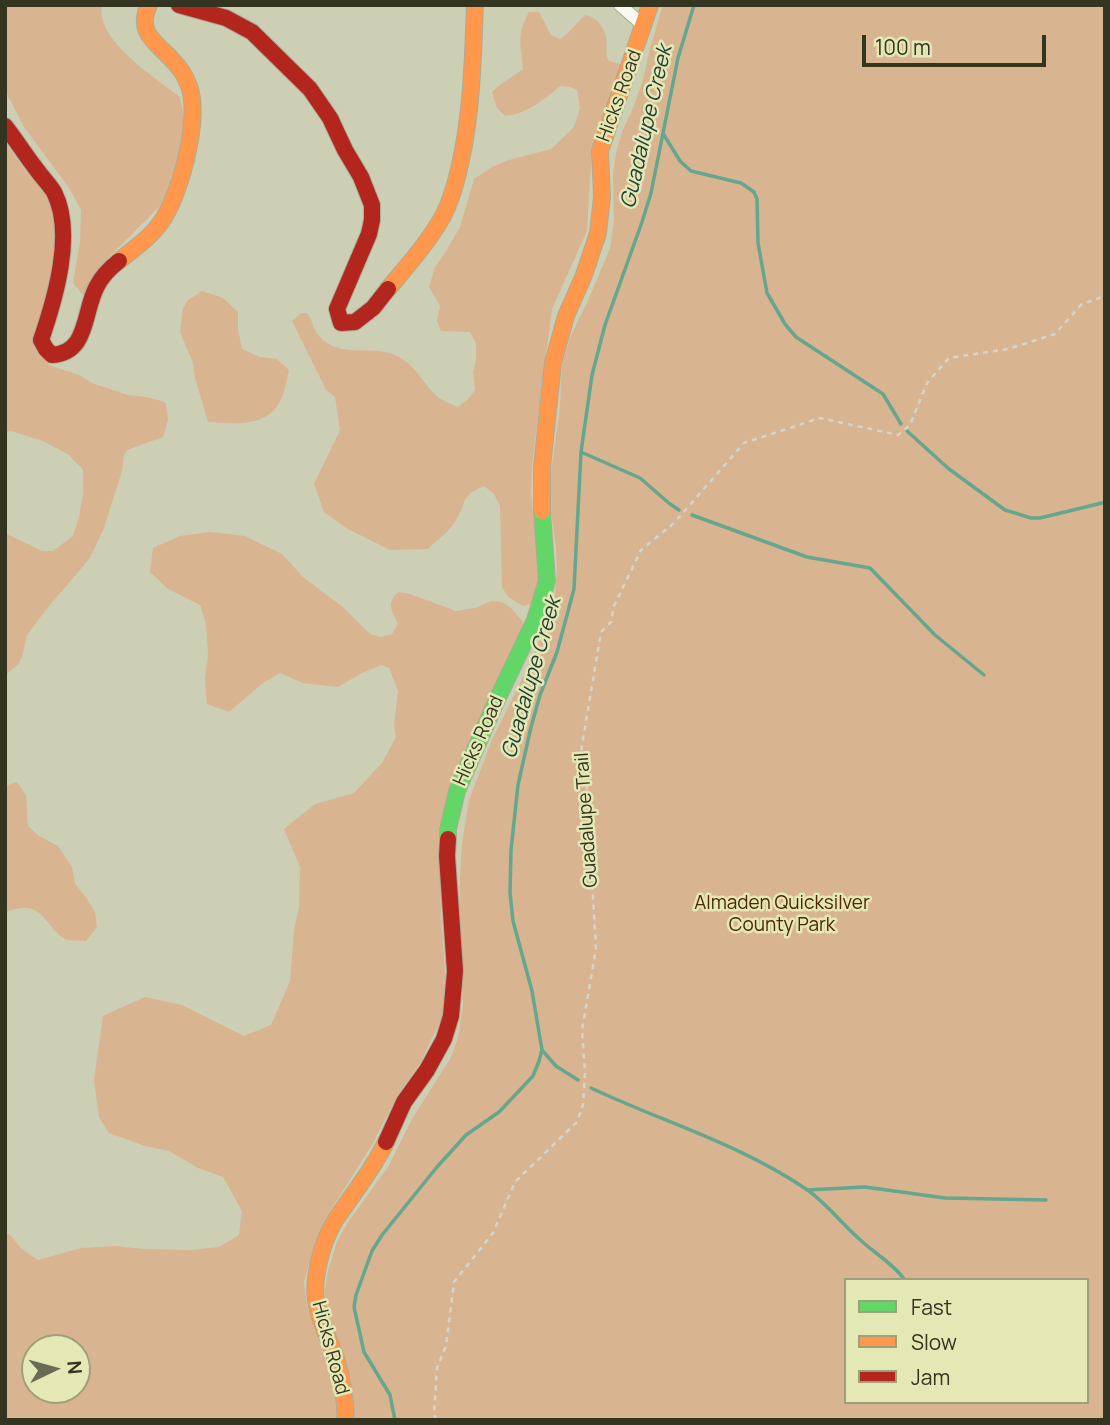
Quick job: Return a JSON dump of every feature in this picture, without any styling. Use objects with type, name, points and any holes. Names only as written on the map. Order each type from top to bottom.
[{"type":"street","points":[[5,126],[54,192],[61,212],[64,227],[62,257],[48,322],[41,341],[52,355],[61,355],[71,350],[78,342],[96,287],[107,270],[152,234],[163,219],[181,180],[192,122],[191,92],[178,66],[148,34],[144,19],[149,5]]},
{"type":"street","points":[[179,5],[226,18],[252,32],[310,89],[330,118],[361,177],[372,205],[372,220],[369,234],[337,309],[341,323],[355,322],[373,308],[428,239],[443,214],[457,179],[467,136],[475,5]]},
{"type":"street","points":[[620,5],[644,26]]},
{"type":"street","name":"Hicks Road","points":[[346,1420],[345,1394],[337,1361],[322,1326],[314,1282],[334,1222],[382,1150],[404,1102],[427,1070],[444,1039],[451,1016],[454,971],[447,856],[448,829],[457,791],[535,620],[547,581],[541,486],[553,363],[566,316],[598,233],[602,197],[600,150],[650,5]]},
{"type":"path","name":"Guadalupe Trail","points":[[436,1420],[434,1413],[437,1368],[446,1346],[454,1282],[493,1233],[515,1182],[577,1122],[583,1105],[585,1073],[582,1030],[596,949],[586,774],[581,751],[601,632],[611,622],[614,606],[641,550],[674,523],[744,443],[820,418],[898,435],[910,425],[927,383],[949,358],[1008,349],[1055,334],[1082,304],[1105,296]]},
{"type":"green space","points":[[5,5],[102,5],[102,18],[117,44],[143,69],[180,97],[185,121],[174,180],[159,207],[101,265],[90,292],[83,295],[73,283],[80,243],[81,210],[69,188],[24,127],[5,90]]},
{"type":"green space","name":"Almaden Quicksilver County Park","points":[[663,5],[1105,5],[1105,1420],[355,1420],[350,1388],[326,1305],[328,1271],[337,1242],[348,1222],[388,1167],[412,1119],[450,1059],[458,1038],[463,1005],[460,874],[469,800],[492,740],[534,655],[550,615],[557,570],[549,498],[563,362],[571,335],[610,248],[614,222],[613,174],[616,153],[642,83]]},
{"type":"green space","points":[[529,12],[539,12],[551,35],[560,39],[585,15],[592,17],[605,33],[609,61],[624,65],[592,149],[587,231],[552,309],[532,466],[531,493],[540,578],[532,604],[523,606],[508,597],[502,587],[500,506],[494,494],[484,486],[470,493],[447,532],[428,549],[390,550],[346,528],[324,512],[314,484],[340,430],[335,397],[326,390],[292,321],[301,313],[307,313],[317,334],[338,348],[381,351],[401,358],[438,397],[458,407],[475,390],[473,372],[476,343],[470,332],[441,331],[437,321],[440,306],[429,287],[435,267],[460,227],[474,179],[509,160],[551,149],[574,127],[580,108],[577,90],[560,86],[541,101],[520,112],[505,116],[497,108],[492,92],[523,69],[521,34]]},
{"type":"green space","points":[[5,142],[47,196],[55,212],[56,258],[38,340],[41,356],[51,366],[79,375],[92,383],[128,395],[162,401],[166,404],[168,420],[163,437],[127,450],[104,528],[90,558],[27,635],[18,665],[5,675],[5,533],[42,551],[53,551],[73,536],[83,492],[83,470],[69,455],[43,441],[11,431],[5,432]]},
{"type":"green space","points":[[202,291],[223,298],[238,312],[242,349],[260,357],[277,359],[289,370],[280,402],[273,411],[259,420],[242,423],[208,422],[193,363],[180,332],[183,308],[188,300]]},
{"type":"green space","points":[[210,532],[245,536],[282,554],[303,577],[344,608],[370,634],[381,637],[392,634],[398,624],[391,603],[399,592],[456,611],[475,608],[491,601],[502,602],[524,623],[452,788],[439,826],[445,972],[443,1015],[420,1063],[397,1096],[372,1145],[325,1219],[304,1282],[307,1306],[337,1398],[337,1420],[5,1420],[5,1233],[38,1260],[81,1248],[116,1246],[190,1250],[219,1247],[239,1235],[242,1211],[223,1177],[198,1168],[169,1151],[145,1146],[109,1133],[99,1117],[94,1080],[103,1016],[145,997],[182,1005],[244,1036],[271,1025],[290,981],[294,930],[299,907],[300,867],[284,829],[315,804],[354,793],[382,763],[396,737],[394,725],[398,691],[389,668],[381,665],[338,687],[303,683],[280,673],[263,683],[229,712],[207,704],[206,623],[200,605],[168,589],[150,572],[153,548],[180,536]]},
{"type":"green space","points":[[17,782],[26,795],[28,826],[39,836],[58,846],[72,867],[75,884],[95,912],[97,927],[86,941],[62,937],[41,915],[30,908],[5,913],[5,786]]},
{"type":"waterway","name":"Guadalupe Creek","points":[[395,1420],[390,1395],[364,1352],[354,1307],[372,1251],[437,1167],[466,1135],[499,1112],[533,1076],[542,1050],[532,991],[513,921],[510,893],[511,850],[518,785],[540,695],[557,652],[574,589],[581,452],[592,375],[605,325],[651,193],[678,58],[694,5]]},
{"type":"waterway","points":[[664,135],[680,161],[691,171],[741,183],[754,192],[757,199],[758,243],[767,293],[785,324],[796,337],[883,394],[901,424]]},
{"type":"waterway","points":[[907,431],[949,469],[1005,510],[1040,518],[1102,503]]},
{"type":"waterway","points":[[581,452],[640,478],[679,510]]},
{"type":"waterway","points":[[692,515],[807,557],[870,568],[935,635],[984,675]]},
{"type":"waterway","points":[[542,1050],[556,1066],[578,1080]]},
{"type":"waterway","points":[[591,1088],[728,1146],[781,1173],[814,1195],[903,1278]]},
{"type":"waterway","points":[[807,1190],[865,1187],[945,1198],[1046,1200]]},
{"type":"traffic: fast","points":[[448,839],[457,791],[535,620],[547,581],[542,511]]},
{"type":"traffic: slow","points":[[119,261],[150,235],[167,213],[181,178],[190,137],[192,100],[189,86],[179,68],[147,31],[145,15],[149,5]]},
{"type":"traffic: slow","points":[[388,289],[437,226],[454,189],[468,122],[475,5]]},
{"type":"traffic: slow","points":[[542,511],[542,467],[553,363],[566,316],[598,233],[602,197],[600,151],[650,5]]},
{"type":"traffic: slow","points":[[346,1420],[339,1369],[321,1321],[315,1285],[322,1250],[331,1228],[386,1142]]},
{"type":"traffic: jam","points":[[179,5],[226,18],[252,32],[310,89],[330,118],[361,177],[372,205],[372,220],[369,234],[337,309],[341,323],[355,322],[373,308],[388,289]]},
{"type":"traffic: jam","points":[[5,126],[52,189],[60,208],[63,227],[61,266],[41,340],[52,355],[73,347],[79,339],[97,286],[106,272],[119,261]]},
{"type":"traffic: jam","points":[[386,1142],[404,1102],[427,1070],[444,1039],[451,1016],[455,971],[448,839]]}]
